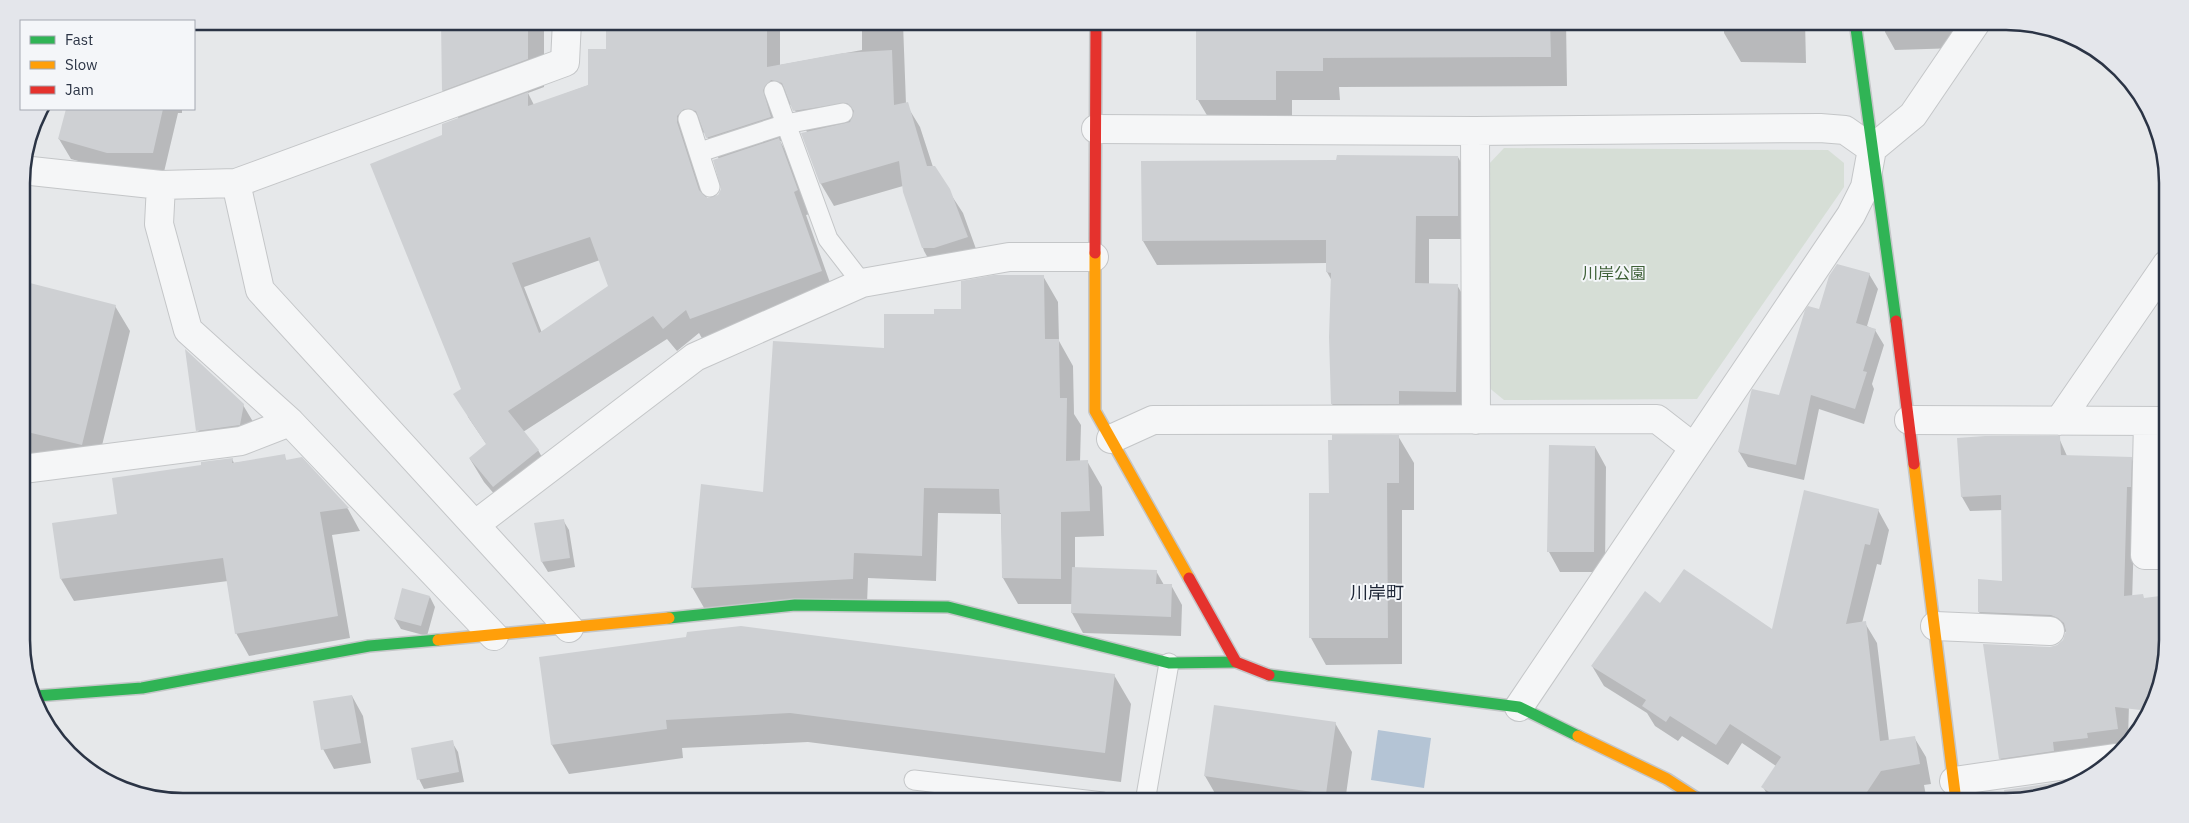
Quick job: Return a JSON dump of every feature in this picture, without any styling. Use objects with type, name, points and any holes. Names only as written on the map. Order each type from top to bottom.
[{"type":"street","points":[[30,175],[161,185],[236,184],[565,62],[567,30]]},
{"type":"street","points":[[1096,30],[1095,411],[1236,662]]},
{"type":"street","points":[[1856,30],[1909,420],[1955,791],[2098,761]]},
{"type":"street","points":[[1519,707],[1851,215],[1865,187],[1872,149],[1912,115],[1971,30]]},
{"type":"street","points":[[1096,129],[1475,130],[1820,128],[1844,130],[1872,149]]},
{"type":"street","points":[[1475,130],[1476,420]]},
{"type":"street","points":[[236,184],[260,290],[570,628]]},
{"type":"street","points":[[161,185],[159,224],[188,330],[290,422],[494,636]]},
{"type":"street","points":[[476,524],[695,357],[862,283],[1009,257],[1094,257]]},
{"type":"street","points":[[2059,421],[2159,276]]},
{"type":"street","points":[[1111,440],[1153,420],[1657,419],[1693,447]]},
{"type":"street","points":[[1909,420],[2158,421],[2145,555],[2159,556]]},
{"type":"street","points":[[30,468],[241,442],[290,422]]},
{"type":"street","points":[[41,696],[142,688],[369,646],[494,636],[795,605],[948,606],[1169,663],[1236,662],[1275,677],[1519,707],[1667,779],[1688,793]]},
{"type":"street","points":[[1935,626],[2050,631]]},
{"type":"lane","points":[[774,90],[828,239],[862,283]]},
{"type":"lane","points":[[700,152],[786,124],[843,113]]},
{"type":"lane","points":[[688,119],[710,187]]},
{"type":"lane","points":[[1147,793],[1169,663]]},
{"type":"lane","points":[[914,780],[1026,793]]},
{"type":"green space","name":"川岸公園","points":[[1504,148],[1828,150],[1844,163],[1844,187],[1697,399],[1504,400],[1487,386],[1488,165]]},
{"type":"water","points":[[1378,730],[1431,738],[1424,788],[1371,780]]},
{"type":"building","points":[[441,30],[528,30],[528,59],[442,91]]},
{"type":"building","points":[[606,30],[767,30],[767,67],[843,53],[892,50],[894,105],[908,102],[927,166],[935,166],[950,189],[968,237],[934,248],[922,248],[903,192],[899,161],[820,184],[801,133],[850,122],[854,111],[847,103],[793,111],[782,83],[771,80],[763,90],[771,117],[706,138],[696,111],[684,109],[677,116],[677,122],[699,190],[707,198],[718,195],[721,189],[713,160],[779,138],[798,190],[794,192],[822,271],[690,319],[686,310],[663,329],[653,316],[508,411],[539,450],[493,487],[469,458],[486,444],[453,394],[461,389],[370,164],[442,135],[442,124],[528,92],[528,106],[588,85],[588,49],[606,49]],"holes":[[[590,237],[608,286],[539,333],[512,263]]]},
{"type":"building","points":[[1196,30],[1550,30],[1551,57],[1323,58],[1323,71],[1276,71],[1276,100],[1196,100]]},
{"type":"building","points":[[66,110],[163,110],[153,153],[107,153],[58,139]]},
{"type":"building","points":[[1337,155],[1458,156],[1458,216],[1416,216],[1415,283],[1458,284],[1456,392],[1399,391],[1399,404],[1331,404],[1329,337],[1331,273],[1326,272],[1326,240],[1142,241],[1141,161],[1336,160]]},
{"type":"building","points":[[1837,264],[1870,273],[1856,323],[1876,329],[1863,371],[1867,372],[1855,409],[1811,395],[1796,465],[1738,452],[1752,389],[1779,395],[1805,310],[1808,306],[1819,309],[1829,276]]},
{"type":"building","points":[[994,275],[1044,275],[1045,339],[1059,339],[1060,398],[1067,398],[1066,461],[1088,460],[1090,511],[1061,512],[1061,579],[1002,578],[999,489],[924,488],[922,556],[854,553],[853,579],[691,588],[701,484],[763,492],[773,341],[884,348],[884,314],[934,314],[934,309],[961,309],[961,281]]},
{"type":"building","points":[[30,283],[116,305],[82,445],[30,433]]},
{"type":"building","points":[[185,349],[244,404],[240,425],[196,431]]},
{"type":"building","points":[[1332,435],[1399,435],[1399,483],[1387,483],[1388,638],[1309,638],[1309,493],[1329,493],[1328,440],[1332,440]]},
{"type":"building","points":[[2060,436],[2061,455],[2132,457],[2131,487],[2127,487],[2124,596],[2143,594],[2144,598],[2159,596],[2158,660],[2154,680],[2142,710],[2115,707],[2118,729],[2087,733],[2088,738],[2053,742],[2054,751],[1999,759],[1983,644],[2050,647],[2057,645],[2063,640],[2066,631],[2064,623],[2051,615],[1978,612],[1978,579],[2002,581],[2001,495],[1961,497],[1957,438]]},
{"type":"building","points":[[1549,445],[1595,446],[1594,552],[1547,552]]},
{"type":"building","points":[[285,454],[286,460],[302,457],[349,508],[320,512],[338,616],[235,634],[223,558],[60,579],[52,523],[117,514],[112,478],[201,465],[201,462],[233,458],[232,463]]},
{"type":"building","points":[[1804,490],[1879,509],[1870,545],[1865,544],[1846,624],[1866,621],[1880,741],[1915,736],[1920,764],[1881,771],[1866,793],[1770,793],[1761,787],[1781,757],[1730,724],[1716,745],[1670,716],[1666,722],[1642,706],[1646,700],[1591,666],[1645,591],[1660,603],[1684,569],[1772,629]]},
{"type":"building","points":[[564,519],[570,558],[541,562],[534,523]]},
{"type":"building","points":[[1072,567],[1157,570],[1156,584],[1172,584],[1171,617],[1071,613]]},
{"type":"building","points":[[402,588],[430,596],[421,626],[394,619]]},
{"type":"building","points":[[741,626],[1115,674],[1105,753],[790,713],[666,720],[667,729],[551,745],[539,657],[686,637],[687,632]]},
{"type":"building","points":[[352,695],[361,743],[321,750],[313,701]]},
{"type":"building","points":[[1214,705],[1336,722],[1326,793],[1204,776]]},
{"type":"building","points":[[453,740],[459,772],[417,780],[411,748]]},
{"type":"building","points":[[2060,782],[2046,788],[2016,793],[2005,793],[2004,790]]},
{"type":"traffic: fast","points":[[1856,30],[1896,321]]},
{"type":"traffic: fast","points":[[669,618],[795,605],[948,607],[1169,663],[1236,662]]},
{"type":"traffic: fast","points":[[41,696],[142,688],[369,646],[438,640]]},
{"type":"traffic: fast","points":[[1269,675],[1519,707],[1578,736]]},
{"type":"traffic: slow","points":[[1095,253],[1095,411],[1189,578]]},
{"type":"traffic: slow","points":[[1914,464],[1955,793]]},
{"type":"traffic: slow","points":[[438,640],[669,618]]},
{"type":"traffic: slow","points":[[1578,736],[1667,779],[1689,793]]},
{"type":"traffic: jam","points":[[1095,253],[1096,30]]},
{"type":"traffic: jam","points":[[1896,321],[1914,464]]},
{"type":"traffic: jam","points":[[1189,578],[1236,662],[1269,675]]},
{"type":"district","name":"川岸町","points":[[1377,592]]}]
